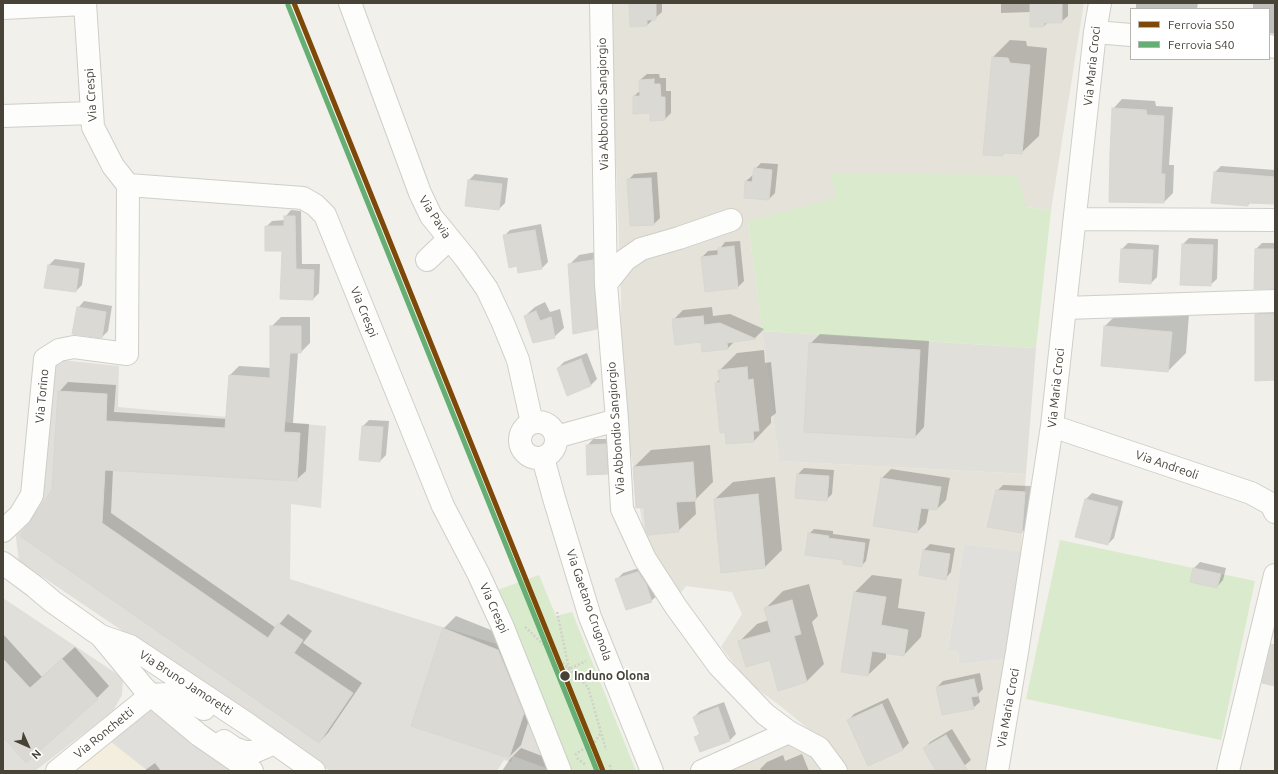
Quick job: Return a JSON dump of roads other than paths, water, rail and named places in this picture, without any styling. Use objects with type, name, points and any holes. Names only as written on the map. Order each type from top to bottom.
[{"type":"street","name":"Via Pavia","points":[[350,3],[420,193],[431,216],[466,259],[487,289],[503,323],[518,360],[532,423]]},
{"type":"street","name":"Via Abbondio Sangiorgio","points":[[601,3],[606,284],[617,420],[622,509],[645,559],[676,606],[719,666],[765,714],[788,732],[819,748],[836,771]]},
{"type":"street","name":"Via Maria Croci","points":[[997,771],[1018,652],[1052,426],[1095,32],[1100,3]]},
{"type":"street","points":[[3,8],[85,4]]},
{"type":"street","name":"Via Crespi","points":[[85,4],[93,127],[113,166],[128,185],[303,198],[315,205],[325,216],[443,506],[478,573],[568,762]]},
{"type":"street","points":[[1095,32],[1130,35]]},
{"type":"street","points":[[3,116],[92,114]]},
{"type":"street","name":"Via Torino","points":[[3,531],[20,516],[32,495],[45,359],[59,350],[74,347],[127,354],[128,185]]},
{"type":"street","points":[[1075,219],[1275,220]]},
{"type":"street","points":[[606,284],[625,260],[641,249],[732,220]]},
{"type":"street","points":[[427,260],[449,239]]},
{"type":"street","points":[[1065,308],[1275,301]]},
{"type":"street","points":[[556,437],[617,420]]},
{"type":"street","points":[[532,423],[548,425],[553,430],[556,437],[556,444],[553,450],[549,455],[543,458],[535,458],[527,455],[522,449],[520,441],[521,433],[532,423]]},
{"type":"street","name":"Via Andreoli","points":[[1052,426],[1251,493],[1271,504],[1275,512]]},
{"type":"street","name":"Via Gaetano Crugnola","points":[[543,458],[590,617],[652,771]]},
{"type":"street","name":"Via Bruno Jamoretti","points":[[3,564],[53,602],[102,636],[130,646],[268,746],[314,771]]},
{"type":"street","points":[[1228,771],[1275,575]]},
{"type":"street","name":"Via Bruno Jamoretti","points":[[3,580],[38,597],[53,602]]},
{"type":"street","points":[[102,636],[143,687],[199,735],[252,771]]},
{"type":"street","points":[[159,701],[168,694],[182,697],[268,746]]},
{"type":"street","name":"Via Ronchetti","points":[[57,771],[159,701]]},
{"type":"street","points":[[702,771],[788,732]]},
{"type":"rail line","name":"S50","points":[[294,3],[603,771]]},
{"type":"rail line","name":"S40","points":[[288,5],[597,771]]},
{"type":"place","name":"Induno Olona","points":[[565,676]]}]
